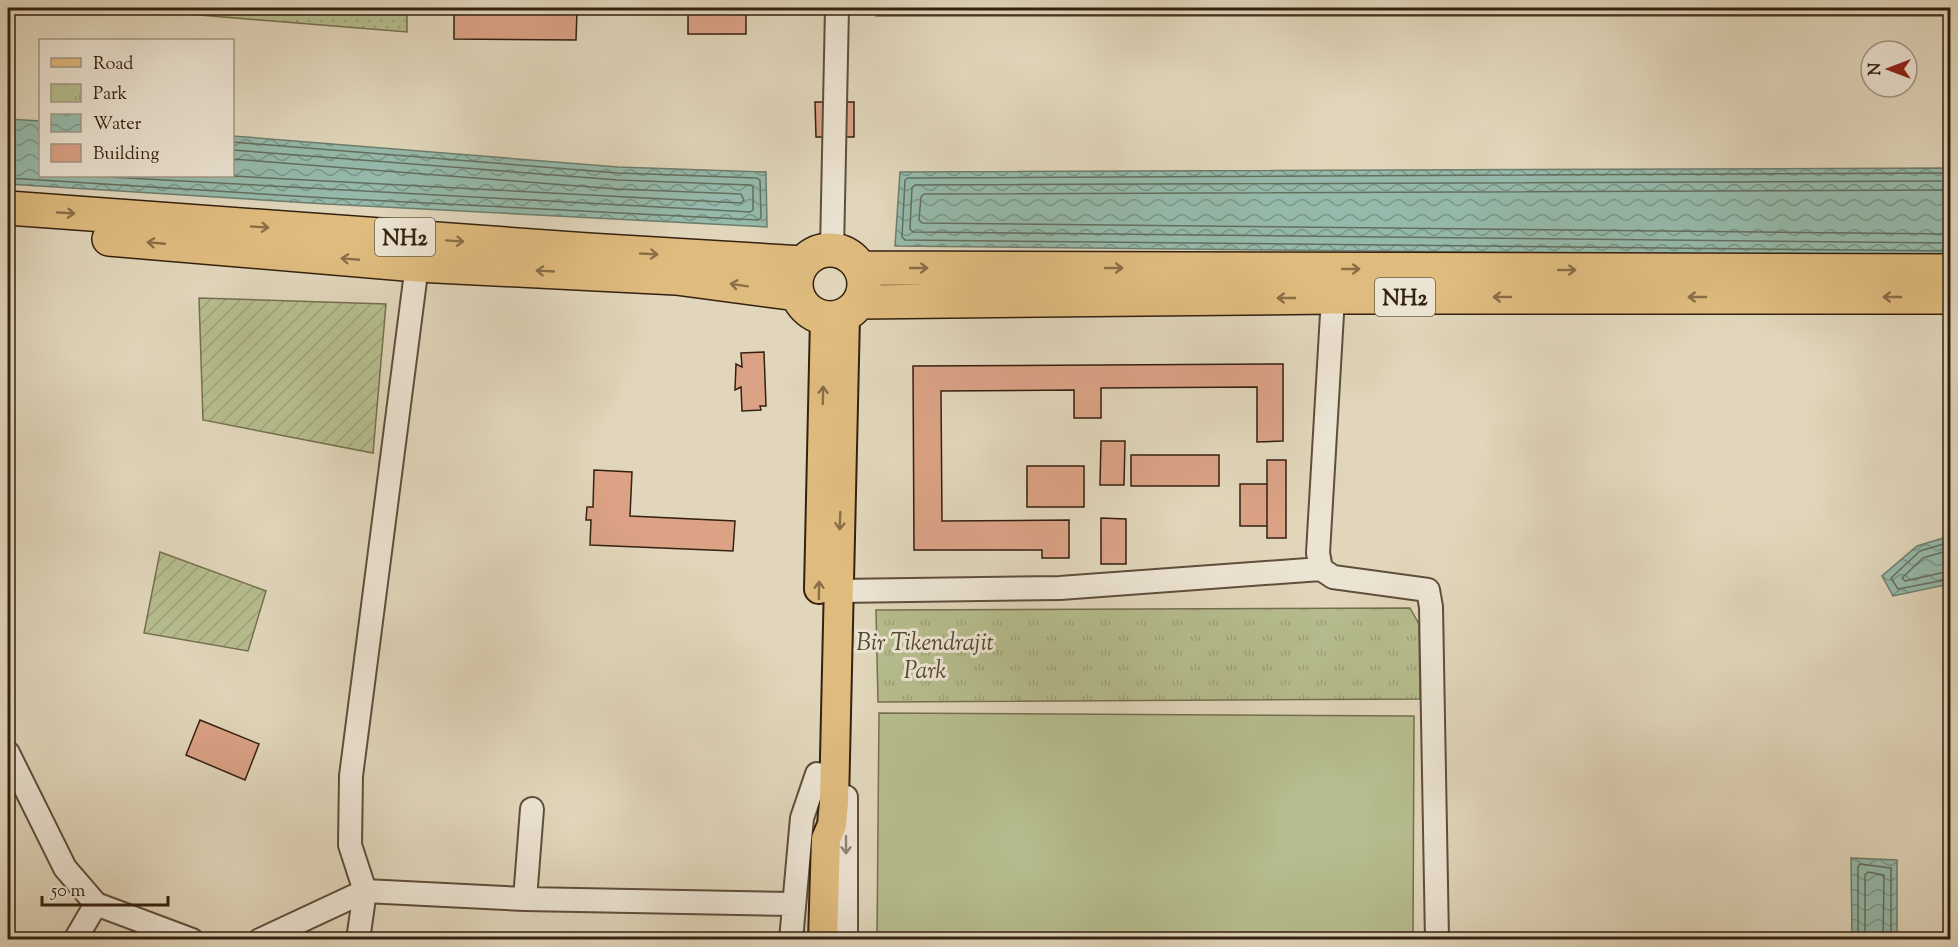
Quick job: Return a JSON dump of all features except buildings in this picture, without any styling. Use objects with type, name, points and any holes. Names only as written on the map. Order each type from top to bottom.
[{"type":"highway","name":"NH2","points":[[8,208],[588,250],[853,258],[861,268],[1950,271]]},
{"type":"highway","name":"NH2","points":[[8,230],[417,265],[676,278],[797,294]]},
{"type":"highway","points":[[818,256],[796,283],[797,294],[807,310],[844,312],[864,290],[861,268]]},
{"type":"highway","name":"NH2","points":[[844,312],[1333,297],[1950,297]]},
{"type":"main road","points":[[823,939],[831,471],[844,312]]},
{"type":"main road","points":[[826,771],[838,591],[831,471]]},
{"type":"street","points":[[818,256],[837,8]]},
{"type":"street","points":[[358,939],[365,891],[350,844],[351,777],[417,265]]},
{"type":"street","points":[[1333,297],[1318,553],[1322,569],[1333,577],[1428,590],[1431,607],[1437,939]]},
{"type":"street","points":[[838,591],[1060,588],[1322,569]]},
{"type":"street","points":[[8,753],[65,868],[96,903],[192,939]]},
{"type":"street","points":[[791,939],[792,903],[802,818],[826,771],[846,796],[846,939]]},
{"type":"street","points":[[525,899],[532,809]]},
{"type":"street","points":[[260,939],[365,891],[525,899],[792,903]]},
{"type":"street","points":[[75,939],[96,903]]},
{"type":"green space","points":[[114,8],[407,8],[407,32]]},
{"type":"green space","points":[[876,8],[1950,8],[1950,16],[876,16]]},
{"type":"green space","points":[[199,298],[386,304],[373,453],[203,420]]},
{"type":"green space","points":[[160,552],[266,591],[248,651],[144,633]]},
{"type":"green space","name":"Bir Tikendrajit Park","points":[[1410,608],[1419,624],[1420,699],[878,702],[876,610]]},
{"type":"green space","points":[[879,713],[1414,716],[1413,939],[877,939]]},
{"type":"water","points":[[8,119],[39,121],[39,177],[234,177],[234,136],[618,167],[766,172],[767,227],[326,204],[8,184]]},
{"type":"water","points":[[1950,168],[1950,257],[895,246],[900,172]]},
{"type":"water","points":[[1950,536],[1950,584],[1893,596],[1882,576],[1917,546]]},
{"type":"water","points":[[1851,858],[1897,860],[1897,939],[1852,939]]}]
